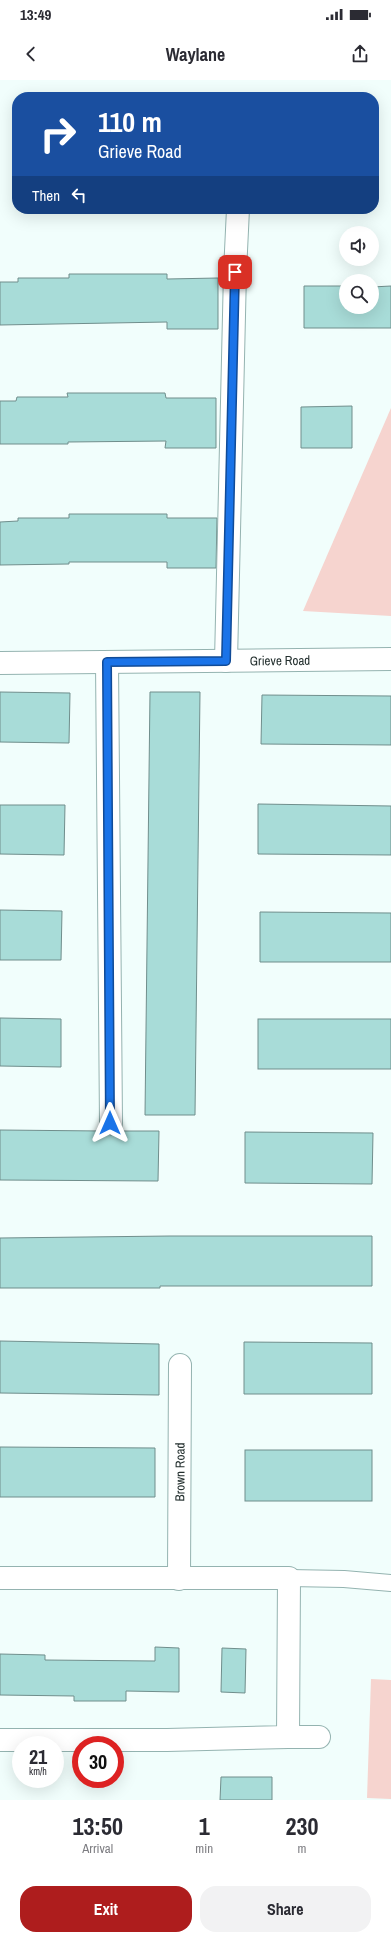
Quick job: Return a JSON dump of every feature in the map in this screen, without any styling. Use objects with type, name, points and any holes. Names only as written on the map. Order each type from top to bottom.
[{"type":"street","points":[[226,661],[235,272],[238,214]]},
{"type":"street","name":"Grieve Road","points":[[0,663],[391,659]]},
{"type":"street","points":[[107,662],[110,1123]]},
{"type":"street","name":"Brown Road","points":[[180,1365],[180,1579]]},
{"type":"street","points":[[0,1578],[289,1578],[288,1737]]},
{"type":"street","points":[[0,1740],[167,1740],[319,1737]]},
{"type":"lane","points":[[289,1578],[344,1579],[391,1583]]},
{"type":"shaded area","points":[[391,408],[391,616],[303,611]]},
{"type":"shaded area","points":[[371,1679],[391,1680],[391,1799],[367,1798]]},
{"type":"building","points":[[69,274],[167,274],[167,279],[218,278],[218,329],[167,329],[167,322],[0,325],[0,282],[18,282],[18,278],[69,278]]},
{"type":"building","points":[[304,286],[339,286],[339,314],[379,314],[379,287],[391,286],[391,328],[304,328]]},
{"type":"building","points":[[67,393],[165,393],[166,398],[216,398],[216,448],[165,448],[166,441],[68,442],[68,444],[0,444],[0,401],[16,401],[17,397],[68,397]]},
{"type":"building","points":[[352,406],[352,448],[301,448],[301,407]]},
{"type":"building","points":[[69,514],[167,514],[167,518],[217,518],[216,568],[167,568],[167,562],[69,562],[69,564],[0,565],[0,522],[18,521],[18,518],[69,518]]},
{"type":"building","points":[[0,692],[70,693],[69,743],[0,742]]},
{"type":"building","points":[[150,692],[200,692],[195,1115],[145,1115]]},
{"type":"building","points":[[262,695],[391,696],[391,745],[261,744]]},
{"type":"building","points":[[258,804],[391,806],[391,855],[258,854]]},
{"type":"building","points":[[0,805],[65,805],[64,855],[0,854]]},
{"type":"building","points":[[0,910],[62,911],[61,960],[0,960]]},
{"type":"building","points":[[260,912],[391,913],[391,962],[260,962]]},
{"type":"building","points":[[0,1018],[61,1019],[61,1067],[0,1066]]},
{"type":"building","points":[[258,1019],[391,1019],[391,1069],[258,1069]]},
{"type":"building","points":[[0,1130],[102,1131],[111,1135],[120,1131],[159,1131],[158,1181],[0,1180]]},
{"type":"building","points":[[245,1132],[373,1133],[372,1184],[245,1183]]},
{"type":"building","points":[[372,1236],[372,1286],[0,1288],[0,1238]]},
{"type":"building","points":[[0,1341],[159,1344],[159,1395],[0,1393]]},
{"type":"building","points":[[244,1342],[372,1343],[372,1394],[244,1394]]},
{"type":"building","points":[[0,1447],[155,1448],[155,1497],[0,1497]]},
{"type":"building","points":[[245,1450],[372,1450],[372,1501],[245,1501]]},
{"type":"building","points":[[155,1647],[179,1648],[179,1692],[126,1691],[126,1701],[74,1701],[74,1696],[0,1695],[0,1654],[45,1655],[45,1660],[155,1661]]},
{"type":"building","points":[[222,1648],[246,1649],[245,1693],[221,1692]]},
{"type":"building","points":[[221,1777],[272,1777],[272,1800],[220,1800]]},
{"type":"route","points":[[110,1123],[107,662],[226,661],[235,272]]}]
